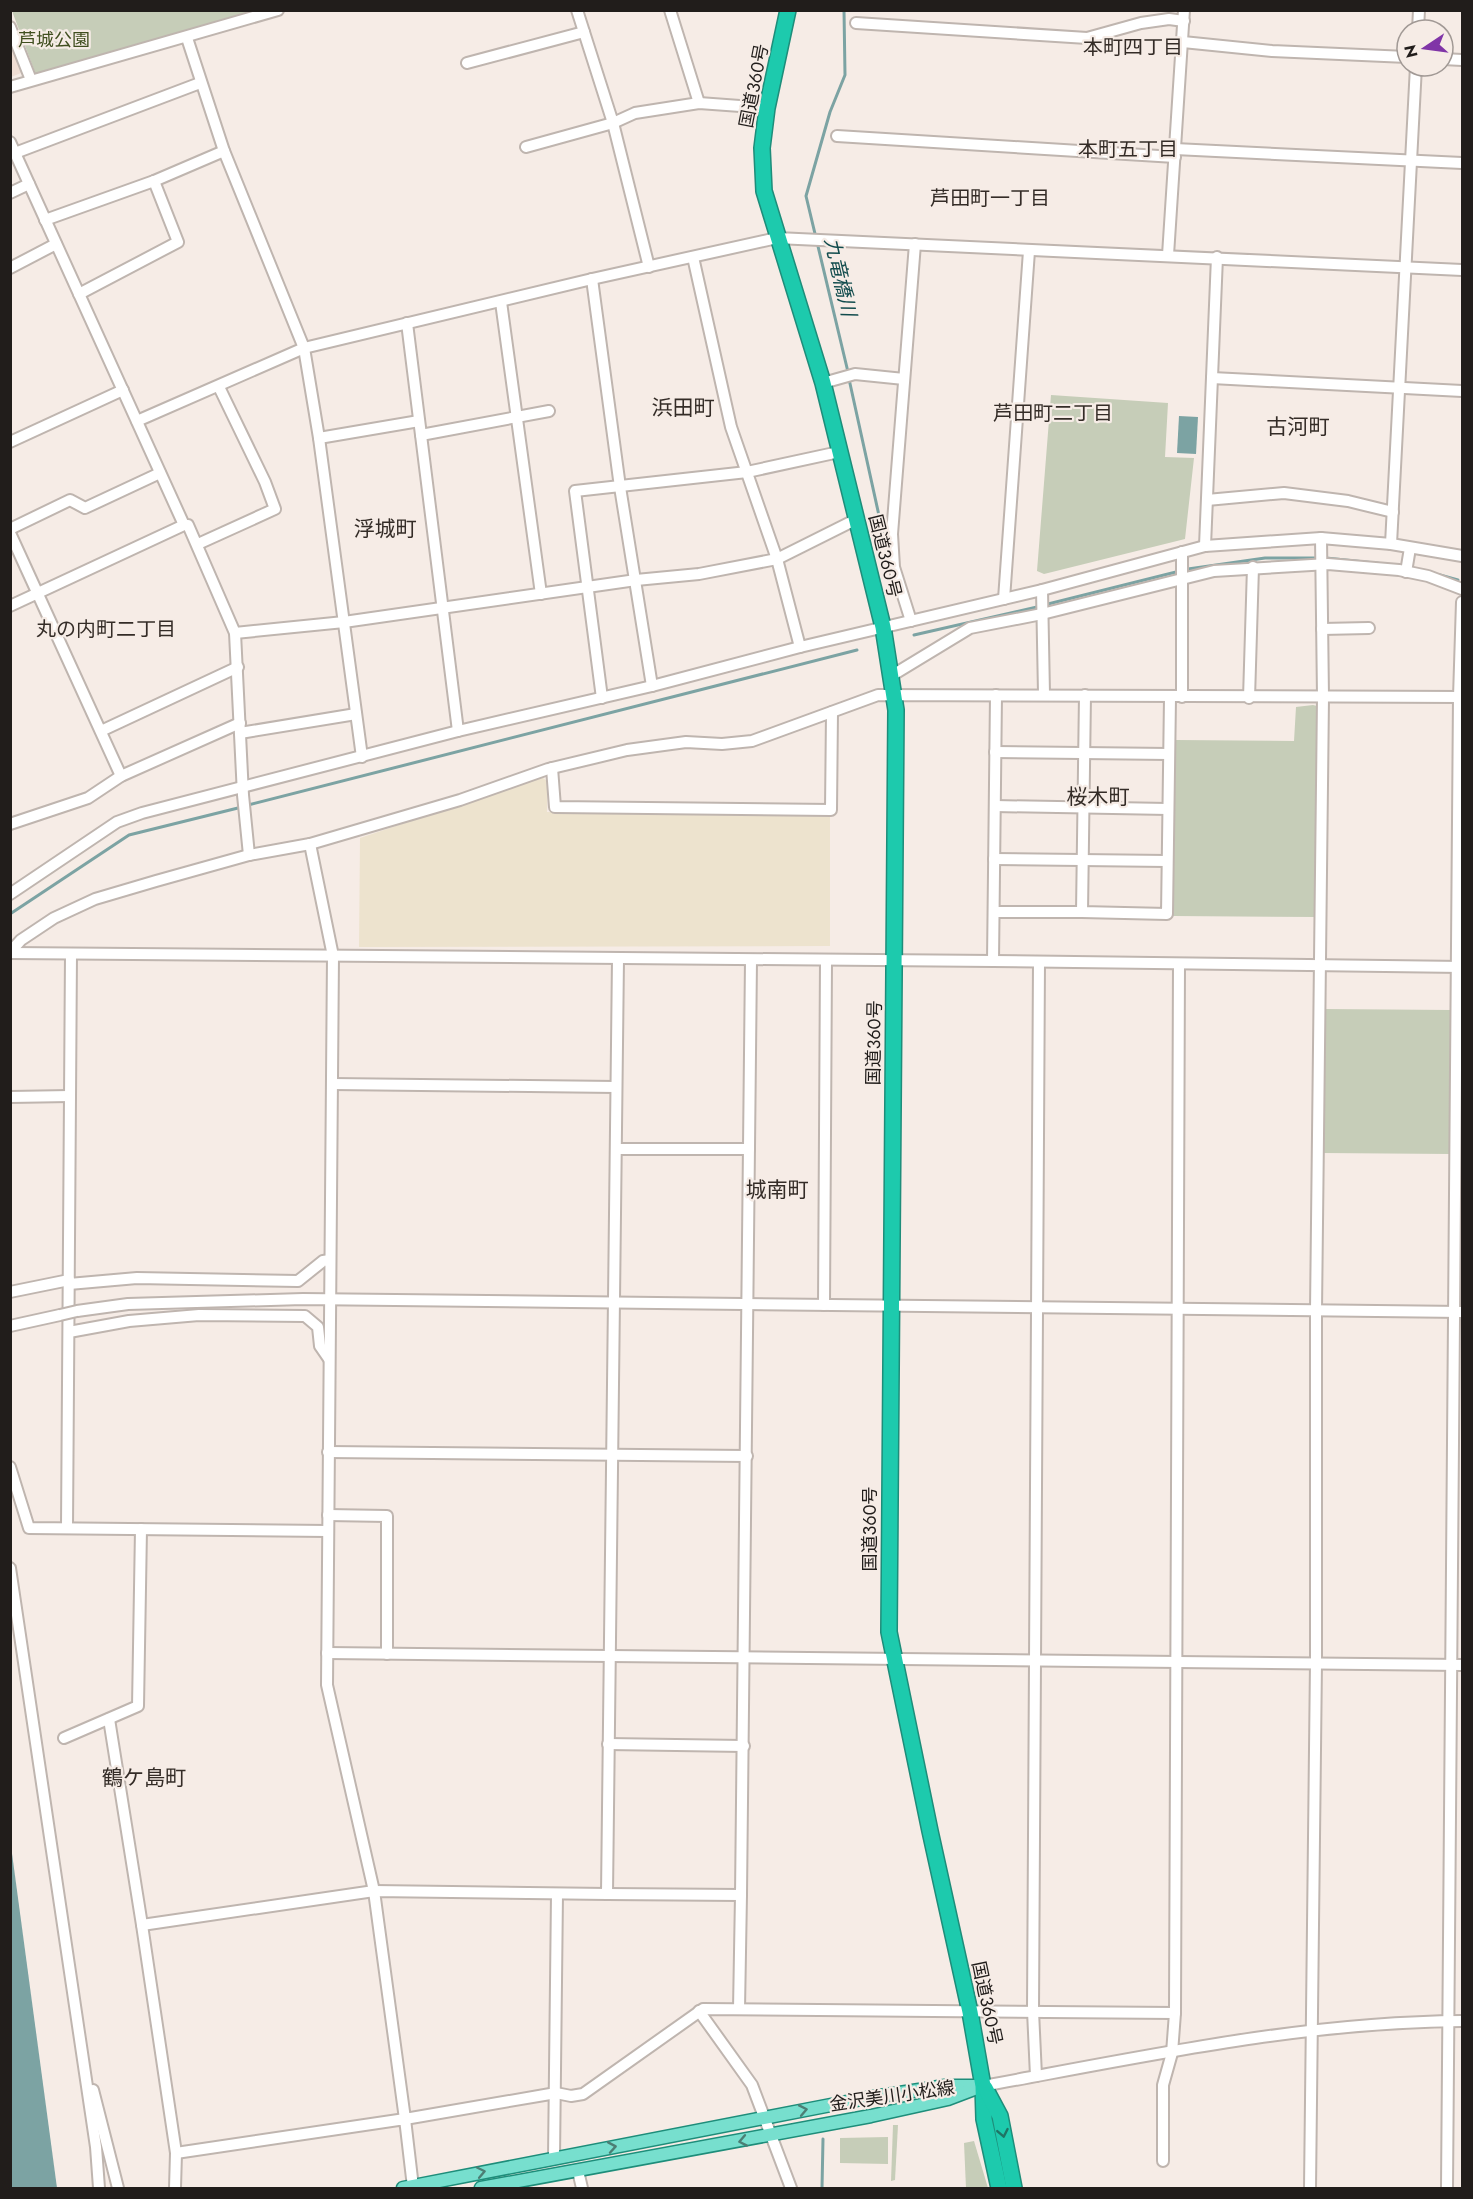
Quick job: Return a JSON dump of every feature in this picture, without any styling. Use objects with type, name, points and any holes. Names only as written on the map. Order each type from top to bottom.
[{"type":"highway","name":"国道360号","points":[[788,10],[768,108],[762,148],[762,177],[770,216],[823,383],[883,627],[895,695],[897,724],[889,1604],[893,1658],[970,2012],[983,2086],[984,2119],[1006,2187]]},
{"type":"main road","name":"金沢美川小松線","points":[[408,2188],[764,2117],[945,2086],[983,2086]]},
{"type":"main road","name":"金沢美川小松線","points":[[481,2188],[770,2136],[948,2099],[983,2086]]},
{"type":"street","points":[[10,87],[279,10]]},
{"type":"street","points":[[577,10],[613,123],[649,267]]},
{"type":"street","points":[[670,10],[699,103]]},
{"type":"street","points":[[856,23],[1087,38],[1141,23],[1184,16],[1168,255]]},
{"type":"street","points":[[10,27],[31,80]]},
{"type":"street","points":[[467,63],[584,32]]},
{"type":"street","points":[[187,38],[224,151],[304,348],[319,438],[362,757]]},
{"type":"street","points":[[1184,42],[1272,51],[1395,56]]},
{"type":"street","points":[[1391,544],[1415,78]]},
{"type":"street","points":[[15,153],[200,83]]},
{"type":"street","points":[[526,147],[613,123],[635,113],[699,103],[768,108]]},
{"type":"street","points":[[837,136],[1175,153],[1462,163]]},
{"type":"street","points":[[10,142],[184,525]]},
{"type":"street","points":[[45,220],[154,181],[224,151]]},
{"type":"street","points":[[79,294],[178,242],[154,181]]},
{"type":"street","points":[[10,193],[29,184]]},
{"type":"street","points":[[136,421],[219,387],[304,348],[592,279],[777,238],[1462,270]]},
{"type":"street","points":[[10,268],[56,244]]},
{"type":"street","points":[[911,621],[894,567],[892,534],[915,244]]},
{"type":"street","points":[[1004,599],[1029,251]]},
{"type":"street","points":[[693,257],[723,397],[777,559],[800,647]]},
{"type":"street","points":[[1205,546],[1217,257]]},
{"type":"street","points":[[592,279],[620,486],[652,686]]},
{"type":"street","points":[[501,302],[541,594]]},
{"type":"street","points":[[407,324],[458,730]]},
{"type":"street","points":[[823,383],[855,374],[904,379]]},
{"type":"street","points":[[1212,378],[1462,391]]},
{"type":"street","points":[[198,544],[274,509],[265,482],[219,387]]},
{"type":"street","points":[[10,442],[123,390]]},
{"type":"street","points":[[421,435],[549,411]]},
{"type":"street","points":[[319,438],[419,421]]},
{"type":"street","points":[[603,698],[586,587],[575,491],[747,472],[839,452]]},
{"type":"street","points":[[121,776],[10,531],[70,500],[85,508],[160,473]]},
{"type":"street","points":[[1207,500],[1284,493],[1348,501],[1393,512]]},
{"type":"street","points":[[236,633],[344,622],[636,580],[699,574],[777,559],[855,520]]},
{"type":"street","points":[[10,606],[188,525],[236,633],[243,791],[249,855]]},
{"type":"street","points":[[1310,2188],[1323,696],[1321,538]]},
{"type":"street","points":[[10,894],[117,822],[142,813],[243,791],[458,730],[603,698],[800,647],[1042,590],[1205,546],[1321,538],[1391,544],[1462,556]]},
{"type":"street","points":[[1407,568],[1410,548]]},
{"type":"street","points":[[1182,552],[1182,697]]},
{"type":"street","points":[[891,676],[970,628],[1042,614],[1214,571],[1321,564],[1407,568],[1462,589]]},
{"type":"street","points":[[1249,698],[1253,567]]},
{"type":"street","points":[[1042,590],[1044,694]]},
{"type":"street","points":[[1448,2188],[1450,1665],[1458,1312],[1462,602]]},
{"type":"street","points":[[1322,629],[1369,628]]},
{"type":"street","points":[[101,731],[238,667]]},
{"type":"street","points":[[10,953],[21,940],[54,918],[95,899],[249,855],[309,844],[460,800],[552,768],[627,750],[686,742],[722,744],[752,741],[878,695],[1044,694],[1170,698],[1461,697]]},
{"type":"street","points":[[993,961],[996,695]]},
{"type":"street","points":[[1082,912],[1085,696]]},
{"type":"street","points":[[994,912],[1167,914],[1170,698]]},
{"type":"street","points":[[552,768],[555,807],[831,810],[832,712]]},
{"type":"street","points":[[10,824],[88,798],[121,776],[240,728],[356,714]]},
{"type":"street","points":[[995,752],[1169,754]]},
{"type":"street","points":[[995,806],[1168,809]]},
{"type":"street","points":[[309,844],[333,956],[327,1685],[374,1891],[405,2119],[408,2188]]},
{"type":"street","points":[[994,859],[1167,861]]},
{"type":"street","points":[[10,953],[1460,967]]},
{"type":"street","points":[[67,1528],[71,954]]},
{"type":"street","points":[[607,1894],[618,959]]},
{"type":"street","points":[[739,2009],[744,1746],[751,960]]},
{"type":"street","points":[[824,1305],[826,961]]},
{"type":"street","points":[[1036,2076],[1033,2011],[1040,962]]},
{"type":"street","points":[[1163,2161],[1163,2085],[1172,2053],[1175,2013],[1174,1663],[1180,1310],[1179,964]]},
{"type":"street","points":[[332,1084],[616,1087]]},
{"type":"street","points":[[10,1097],[70,1096]]},
{"type":"street","points":[[616,1149],[749,1149]]},
{"type":"street","points":[[10,1292],[69,1282],[137,1278],[298,1281],[324,1261],[330,1260]]},
{"type":"street","points":[[10,1326],[78,1311],[128,1304],[330,1301],[1458,1312]]},
{"type":"street","points":[[69,1332],[129,1321],[199,1316],[305,1316],[318,1327],[320,1346],[329,1359]]},
{"type":"street","points":[[328,1452],[747,1456]]},
{"type":"street","points":[[10,1467],[29,1528],[328,1531]]},
{"type":"street","points":[[328,1515],[387,1516],[387,1654]]},
{"type":"street","points":[[64,1738],[138,1706],[141,1529]]},
{"type":"street","points":[[10,1568],[85,2076],[99,2188]]},
{"type":"street","points":[[327,1653],[1462,1665]]},
{"type":"street","points":[[109,1719],[176,2153],[175,2188]]},
{"type":"street","points":[[608,1744],[744,1746]]},
{"type":"street","points":[[142,1925],[374,1891],[741,1895]]},
{"type":"street","points":[[554,2158],[557,1893]]},
{"type":"street","points":[[176,2153],[405,2119],[556,2093],[571,2096],[583,2094],[703,2009],[1175,2013]]},
{"type":"street","points":[[699,2012],[752,2085],[791,2188]]},
{"type":"street","points":[[983,2086],[1310,2031],[1398,2022],[1462,2021]]},
{"type":"street","points":[[85,2076],[90,2080],[118,2188]]},
{"type":"street","points":[[578,2171],[582,2188]]},
{"type":"shaded area","points":[[10,37],[21,73],[11,77],[10,77]]},
{"type":"shaded area","points":[[542,777],[548,782],[547,812],[830,813],[830,946],[359,947],[360,838]]},
{"type":"green space","name":"芦城公園","points":[[12,11],[255,11],[36,75]]},
{"type":"green space","points":[[1051,395],[1168,403],[1165,457],[1194,458],[1185,539],[1044,574],[1037,571]]},
{"type":"green space","points":[[1317,706],[1317,917],[1173,916],[1175,740],[1294,741],[1296,707]]},
{"type":"green space","points":[[1324,1009],[1451,1010],[1450,1154],[1323,1153]]},
{"type":"green space","points":[[893,2125],[898,2125],[895,2180],[891,2181]]},
{"type":"green space","points":[[888,2137],[888,2164],[840,2163],[840,2138]]},
{"type":"green space","points":[[974,2141],[988,2188],[966,2188],[964,2143]]},
{"type":"water","points":[[1179,416],[1198,417],[1196,454],[1177,453]]},
{"type":"water","points":[[11,1846],[57,2188],[11,2188]]},
{"type":"waterway","name":"九竜橋川","points":[[844,10],[845,75],[830,112],[806,196],[848,372]]},
{"type":"waterway","name":"九竜橋川","points":[[849,379],[887,552]]},
{"type":"waterway","points":[[1188,569],[1265,558],[1318,558]]},
{"type":"waterway","points":[[1326,558],[1404,566]]},
{"type":"waterway","points":[[1048,604],[1176,572]]},
{"type":"waterway","points":[[1440,575],[1458,580]]},
{"type":"waterway","points":[[914,635],[1037,607]]},
{"type":"waterway","points":[[248,805],[857,650]]},
{"type":"waterway","points":[[10,914],[129,835],[242,807]]},
{"type":"waterway","points":[[822,2188],[823,2139]]},
{"type":"district","name":"本町四丁目","points":[[1133,47]]},
{"type":"district","name":"本町五丁目","points":[[1128,149]]},
{"type":"district","name":"芦田町一丁目","points":[[990,198]]},
{"type":"district","name":"浜田町","points":[[683,408]]},
{"type":"district","name":"芦田町二丁目","points":[[1053,413]]},
{"type":"district","name":"古河町","points":[[1298,427]]},
{"type":"district","name":"浮城町","points":[[385,529]]},
{"type":"district","name":"丸の内町二丁目","points":[[106,629]]},
{"type":"district","name":"桜木町","points":[[1098,797]]},
{"type":"district","name":"城南町","points":[[777,1190]]},
{"type":"district","name":"鶴ケ島町","points":[[144,1778]]}]
